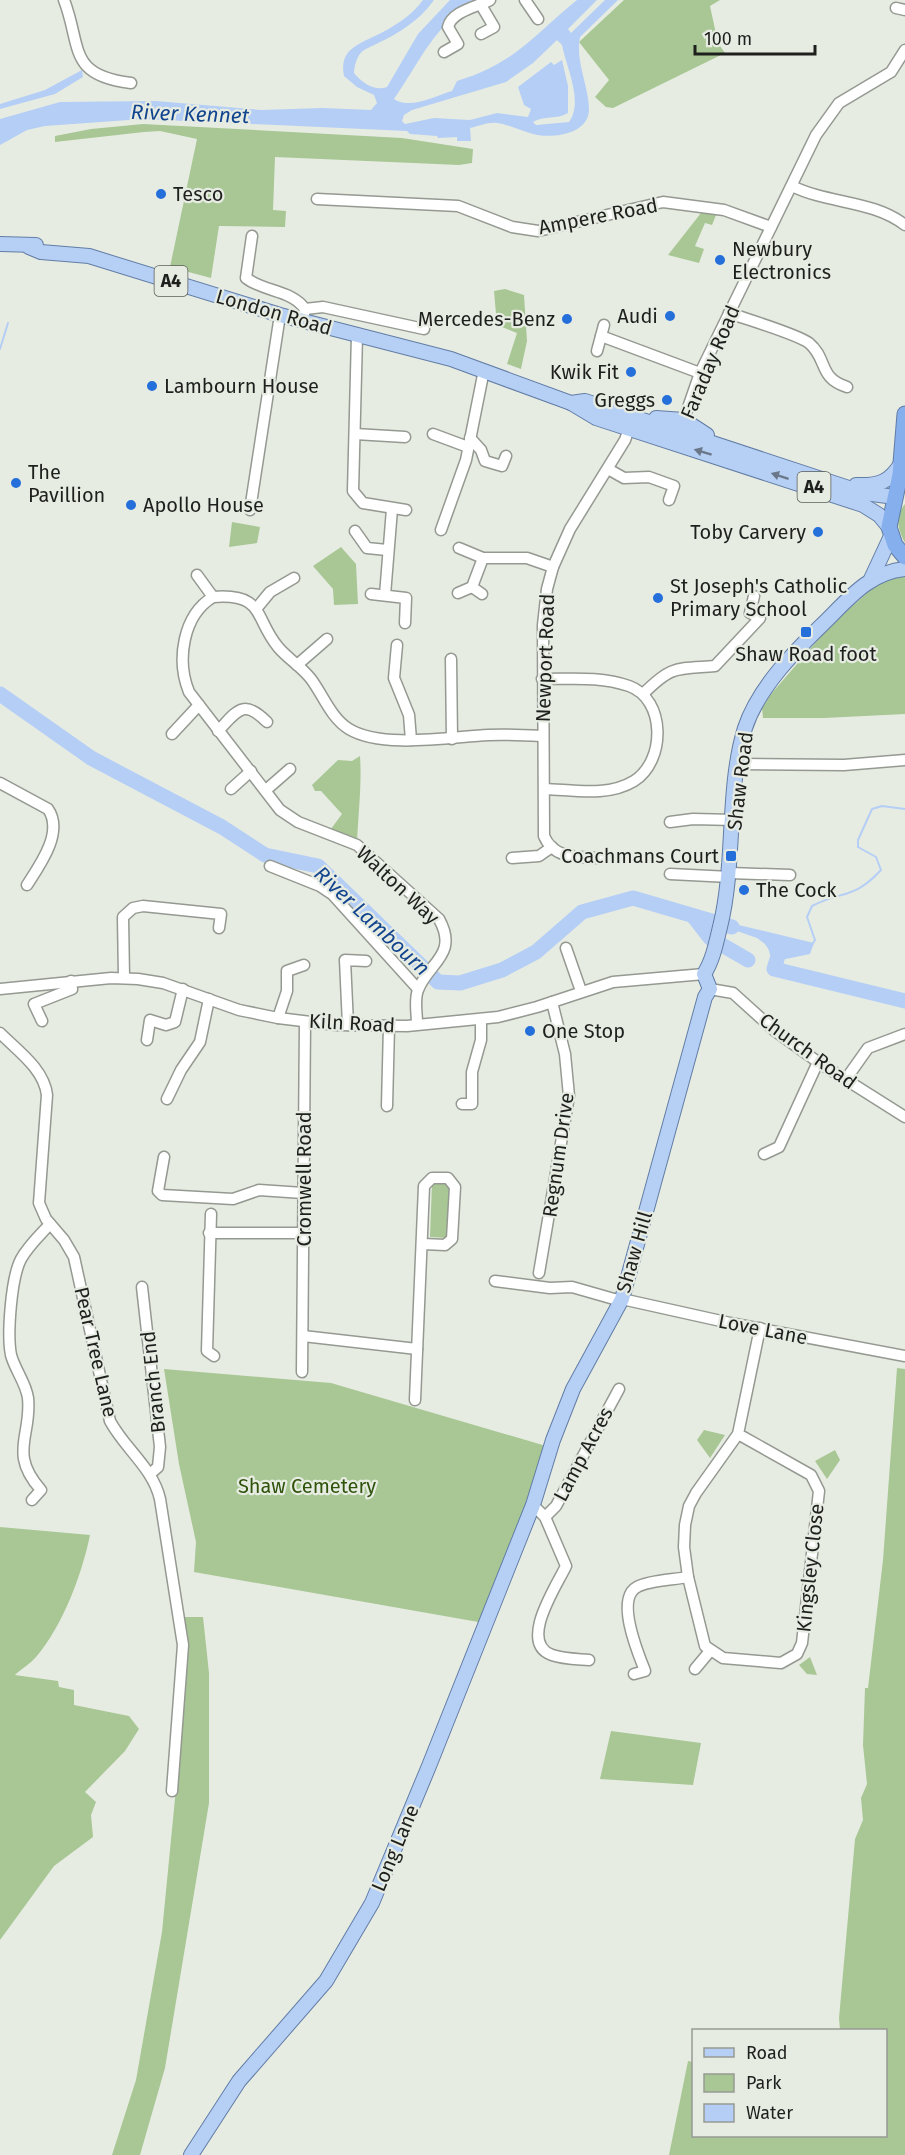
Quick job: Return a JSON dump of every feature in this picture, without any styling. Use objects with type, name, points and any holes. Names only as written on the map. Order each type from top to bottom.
[{"type":"highway","points":[[905,414],[900,495],[890,531],[905,557]]},
{"type":"main road","name":"London Road","points":[[0,244],[29,247],[41,252],[89,256],[280,315],[304,315],[357,335]]},
{"type":"main road","name":"A4","points":[[357,335],[441,356],[571,403],[585,401],[631,423],[680,432],[864,493],[900,495]]},
{"type":"main road","name":"A4","points":[[680,432],[863,505],[879,515],[890,531]]},
{"type":"main road","points":[[839,484],[880,485],[893,477],[902,462]]},
{"type":"main road","name":"Shaw Road","points":[[871,579],[890,531]]},
{"type":"main road","name":"Shaw Road","points":[[704,974],[715,951],[724,914],[730,875],[739,764],[745,729],[759,697],[819,628],[871,579],[887,571],[905,569]]},
{"type":"main road","points":[[704,974],[710,989]]},
{"type":"main road","name":"Shaw Hill","points":[[533,1505],[553,1440],[573,1389],[622,1299],[705,997],[710,989]]},
{"type":"main road","name":"Long Lane","points":[[191,2155],[239,2081],[326,1981],[372,1903],[533,1505]]},
{"type":"street","points":[[64,0],[77,51],[87,66],[105,80],[131,83]]},
{"type":"street","points":[[525,0],[538,19]]},
{"type":"street","points":[[444,52],[458,44],[448,27],[449,22],[486,2],[498,24],[482,34]]},
{"type":"street","name":"Faraday Road","points":[[680,432],[700,373],[816,135],[831,112],[849,96],[891,72],[903,57],[905,50]]},
{"type":"street","points":[[792,186],[817,197],[862,206],[903,222]]},
{"type":"street","name":"Ampere Road","points":[[317,199],[458,206],[512,227],[538,231],[663,202],[724,210],[771,227]]},
{"type":"street","points":[[252,236],[246,278],[261,288],[295,298],[304,315],[323,307],[424,328]]},
{"type":"street","points":[[729,313],[808,343],[820,359],[825,375],[837,384],[847,387]]},
{"type":"street","points":[[250,510],[280,315]]},
{"type":"street","points":[[597,351],[602,330],[700,373]]},
{"type":"street","points":[[357,335],[353,491],[363,503],[406,510]]},
{"type":"street","points":[[441,530],[470,438],[484,370]]},
{"type":"street","name":"Newport Road","points":[[552,847],[544,836],[543,610],[553,567],[570,529],[608,469],[631,423]]},
{"type":"street","points":[[355,434],[388,442],[405,437]]},
{"type":"street","points":[[433,434],[470,438],[481,450],[485,461],[502,466],[506,456]]},
{"type":"street","points":[[608,469],[624,478],[649,477],[674,486],[669,500]]},
{"type":"street","points":[[385,595],[392,509]]},
{"type":"street","points":[[355,531],[367,548],[387,549]]},
{"type":"street","points":[[459,548],[483,558],[527,558],[553,567]]},
{"type":"street","points":[[458,593],[477,591],[483,558]]},
{"type":"street","points":[[197,576],[213,597],[237,597],[251,603],[278,647],[312,680],[334,716],[347,728],[363,736],[411,740],[506,735],[543,736]]},
{"type":"street","points":[[256,609],[270,592],[294,579]]},
{"type":"street","points":[[371,594],[406,598],[405,623]]},
{"type":"street","points":[[643,694],[662,675],[680,667],[715,666],[760,618],[750,612],[754,596]]},
{"type":"street","name":"Walton Way","points":[[213,597],[195,612],[187,629],[184,680],[218,731],[280,810],[290,818],[348,840],[367,852],[435,914],[443,928],[445,942],[442,957],[420,986]]},
{"type":"street","points":[[297,665],[327,639]]},
{"type":"street","points":[[398,645],[390,665],[396,687],[409,715],[411,740]]},
{"type":"street","points":[[451,659],[453,739]]},
{"type":"street","points":[[542,679],[603,680],[630,686],[643,694],[655,716],[657,737],[655,757],[636,780],[606,791],[545,789]]},
{"type":"street","points":[[172,734],[199,705]]},
{"type":"street","points":[[218,731],[239,710],[247,708],[256,711],[267,722]]},
{"type":"street","points":[[739,764],[844,765],[905,760]]},
{"type":"street","points":[[266,790],[291,769]]},
{"type":"street","points":[[231,789],[251,771]]},
{"type":"street","points":[[0,783],[20,800],[48,809],[55,825],[33,881]]},
{"type":"street","points":[[670,822],[693,819],[734,820]]},
{"type":"street","points":[[512,858],[524,861],[544,854],[552,847],[572,858],[602,858]]},
{"type":"street","points":[[270,866],[320,886],[332,894],[420,986],[417,1023]]},
{"type":"street","points":[[670,874],[790,875]]},
{"type":"street","points":[[124,978],[123,917],[133,908],[143,906],[221,914],[219,928]]},
{"type":"street","points":[[566,948],[581,992]]},
{"type":"street","points":[[348,1025],[345,960],[366,961]]},
{"type":"street","points":[[278,1018],[287,991],[287,971],[304,965]]},
{"type":"street","name":"Kiln Road","points":[[0,989],[71,981],[124,978],[150,980],[278,1018],[305,1022],[389,1026],[481,1020],[552,1002],[613,982],[704,974]]},
{"type":"street","points":[[42,1022],[34,1004],[72,989],[71,981]]},
{"type":"street","points":[[147,1040],[150,1020],[166,1025],[175,1022],[183,989]]},
{"type":"street","name":"Church Road","points":[[710,989],[733,993],[775,1031],[818,1062],[905,1117]]},
{"type":"street","points":[[167,1099],[181,1070],[200,1042],[209,999]]},
{"type":"street","name":"Regnum Drive","points":[[539,1274],[569,1096],[565,1054],[552,1002]]},
{"type":"street","points":[[462,1104],[472,1104],[468,1072],[481,1040],[481,1020]]},
{"type":"street","name":"Cromwell Road","points":[[302,1372],[305,1022]]},
{"type":"street","points":[[387,1106],[389,1026]]},
{"type":"street","name":"Pear Tree Lane","points":[[0,1034],[38,1071],[46,1089],[38,1198],[40,1208],[74,1257],[110,1421],[120,1438],[156,1483],[166,1530],[183,1645],[172,1791]]},
{"type":"street","points":[[846,1079],[868,1048],[905,1034]]},
{"type":"street","points":[[764,1154],[780,1147],[818,1062]]},
{"type":"street","points":[[164,1157],[158,1191],[162,1195],[233,1199],[259,1190],[303,1193]]},
{"type":"street","points":[[415,1400],[426,1182],[436,1177],[452,1179],[455,1187],[452,1239],[445,1245],[423,1244]]},
{"type":"street","points":[[207,1354],[211,1214]]},
{"type":"street","points":[[32,1500],[41,1490],[33,1480],[24,1459],[22,1443],[28,1398],[11,1355],[11,1326],[18,1265],[27,1250],[50,1224]]},
{"type":"street","points":[[210,1233],[303,1233]]},
{"type":"street","name":"Love Lane","points":[[495,1281],[550,1288],[572,1287],[614,1299],[905,1356]]},
{"type":"street","name":"Branch End","points":[[142,1287],[160,1447],[158,1467],[150,1474]]},
{"type":"street","points":[[695,1669],[710,1651],[701,1637],[688,1577],[684,1537],[689,1506],[738,1434],[760,1328]]},
{"type":"street","points":[[303,1336],[417,1349]]},
{"type":"street","name":"Lamp Acres","points":[[545,1517],[556,1506],[619,1389]]},
{"type":"street","name":"Kingsley Close","points":[[710,1651],[723,1658],[782,1663],[797,1654],[802,1643],[819,1491],[808,1472],[738,1434]]},
{"type":"street","name":"Lamp Acres","points":[[533,1505],[545,1517],[566,1566],[536,1634],[544,1651],[566,1658]]},
{"type":"street","points":[[634,1674],[645,1671],[626,1610],[628,1598],[637,1587],[688,1577]]},
{"type":"street","points":[[565,1670],[566,1658],[589,1660]]},
{"type":"green space","points":[[624,0],[720,0],[710,6],[718,43],[725,53],[613,108],[606,107],[595,97],[609,80],[579,42]]},
{"type":"green space","points":[[143,124],[402,138],[473,149],[472,163],[459,165],[275,157],[273,210],[286,211],[285,227],[219,226],[211,278],[170,267],[197,139],[160,131],[55,142],[55,136],[91,129]]},
{"type":"green space","points":[[701,213],[716,215],[712,225],[705,223],[695,246],[704,249],[699,263],[668,255]]},
{"type":"green space","points":[[505,289],[524,295],[527,341],[521,369],[507,364],[517,333],[497,325],[494,291]]},
{"type":"green space","points":[[905,504],[905,543],[900,533],[898,518]]},
{"type":"green space","points":[[232,522],[260,527],[257,543],[229,547]]},
{"type":"green space","points":[[341,547],[356,564],[358,604],[334,605],[333,589],[313,566]]},
{"type":"green space","points":[[905,576],[905,714],[763,718],[762,708],[771,694],[829,627],[877,584]]},
{"type":"green space","points":[[360,756],[357,845],[328,833],[342,814],[321,791],[315,791],[312,785],[338,760],[352,761]]},
{"type":"green space","points":[[432,1183],[450,1183],[448,1238],[430,1237]]},
{"type":"green space","points":[[897,1368],[905,1369],[905,2155],[669,2155],[688,2061],[692,2062],[692,2137],[887,2137],[887,2029],[840,2029],[839,2018],[855,1839],[863,1820],[861,1798],[867,1784],[863,1745],[865,1688],[868,1688],[883,1560]]},
{"type":"green space","name":"Shaw Cemetery","points":[[164,1369],[331,1383],[546,1446],[484,1623],[194,1572],[196,1542],[179,1464]]},
{"type":"green space","points":[[704,1430],[725,1435],[710,1458],[697,1440]]},
{"type":"green space","points":[[835,1450],[840,1460],[827,1479],[815,1461]]},
{"type":"green space","points":[[0,1527],[90,1535],[77,1583],[55,1630],[36,1657],[15,1675],[58,1681],[59,1687],[74,1690],[74,1705],[129,1716],[139,1729],[125,1751],[85,1792],[96,1802],[91,1815],[93,1837],[54,1866],[0,1940]]},
{"type":"green space","points":[[183,1617],[203,1617],[209,1673],[209,1803],[165,2068],[140,2155],[112,2155],[136,2080],[162,1932],[186,1686]]},
{"type":"green space","points":[[810,1657],[817,1675],[807,1674],[799,1665]]},
{"type":"green space","points":[[611,1731],[701,1743],[693,1785],[600,1779]]},
{"type":"water","name":"River Kennet","points":[[423,0],[434,0],[412,23],[363,51],[359,56],[354,73],[364,83],[378,88],[387,87],[418,34],[450,0],[477,0],[449,21],[429,45],[394,99],[401,102],[415,103],[452,91],[457,81],[494,66],[522,48],[577,0],[597,0],[568,29],[571,33],[605,0],[618,0],[580,37],[579,56],[589,110],[583,124],[569,133],[544,136],[502,124],[490,123],[470,128],[471,141],[457,141],[457,137],[438,138],[437,136],[410,134],[407,131],[143,119],[45,126],[27,130],[0,145],[0,119],[60,102],[156,101],[261,110],[323,108],[371,110],[377,103],[374,95],[357,87],[344,76],[345,58],[354,47],[394,26]],"holes":[[[557,40],[562,45],[573,84],[575,104],[569,122],[536,125],[533,122],[568,113],[568,86],[562,60],[554,65],[551,62],[518,87],[524,105],[531,109],[528,117],[497,113],[470,120],[434,118],[405,124],[402,121],[404,115],[412,110],[506,82],[533,63]]]},
{"type":"water","points":[[82,70],[83,77],[55,94],[0,109],[0,104],[45,90]]},
{"type":"water","points":[[730,923],[814,943],[810,954],[776,961],[765,944],[757,938],[728,928]]},
{"type":"waterway","points":[[0,349],[8,323]]},
{"type":"waterway","name":"River Lambourn","points":[[0,694],[91,758],[222,827],[265,855],[318,866],[438,982],[460,983],[502,970],[536,952],[582,912],[633,898],[732,927]]},
{"type":"waterway","points":[[812,945],[815,940],[807,917],[812,906],[863,886],[881,870],[876,857],[858,847],[858,840],[872,809],[882,806],[905,809]]},
{"type":"waterway","name":"River Lambourn","points":[[693,916],[710,938],[748,960]]},
{"type":"waterway","name":"River Lambourn","points":[[775,944],[778,956],[774,969],[905,1001]]},
{"type":"place","name":"Tesco","points":[[161,194]]},
{"type":"place","name":"Newbury Electronics","points":[[720,260]]},
{"type":"place","name":"Audi","points":[[670,316]]},
{"type":"place","name":"Mercedes-Benz","points":[[567,319]]},
{"type":"place","name":"Kwik Fit","points":[[631,372]]},
{"type":"place","name":"Lambourn House","points":[[152,386]]},
{"type":"place","name":"Greggs","points":[[667,400]]},
{"type":"place","name":"The Pavillion","points":[[16,483]]},
{"type":"place","name":"Apollo House","points":[[131,505]]},
{"type":"place","name":"Toby Carvery","points":[[818,532]]},
{"type":"place","name":"St Joseph's Catholic Primary School","points":[[658,598]]},
{"type":"place","name":"Shaw Road foot","points":[[806,632]]},
{"type":"place","name":"Coachmans Court","points":[[731,856]]},
{"type":"place","name":"The Cock","points":[[744,890]]},
{"type":"place","name":"One Stop","points":[[530,1031]]}]
